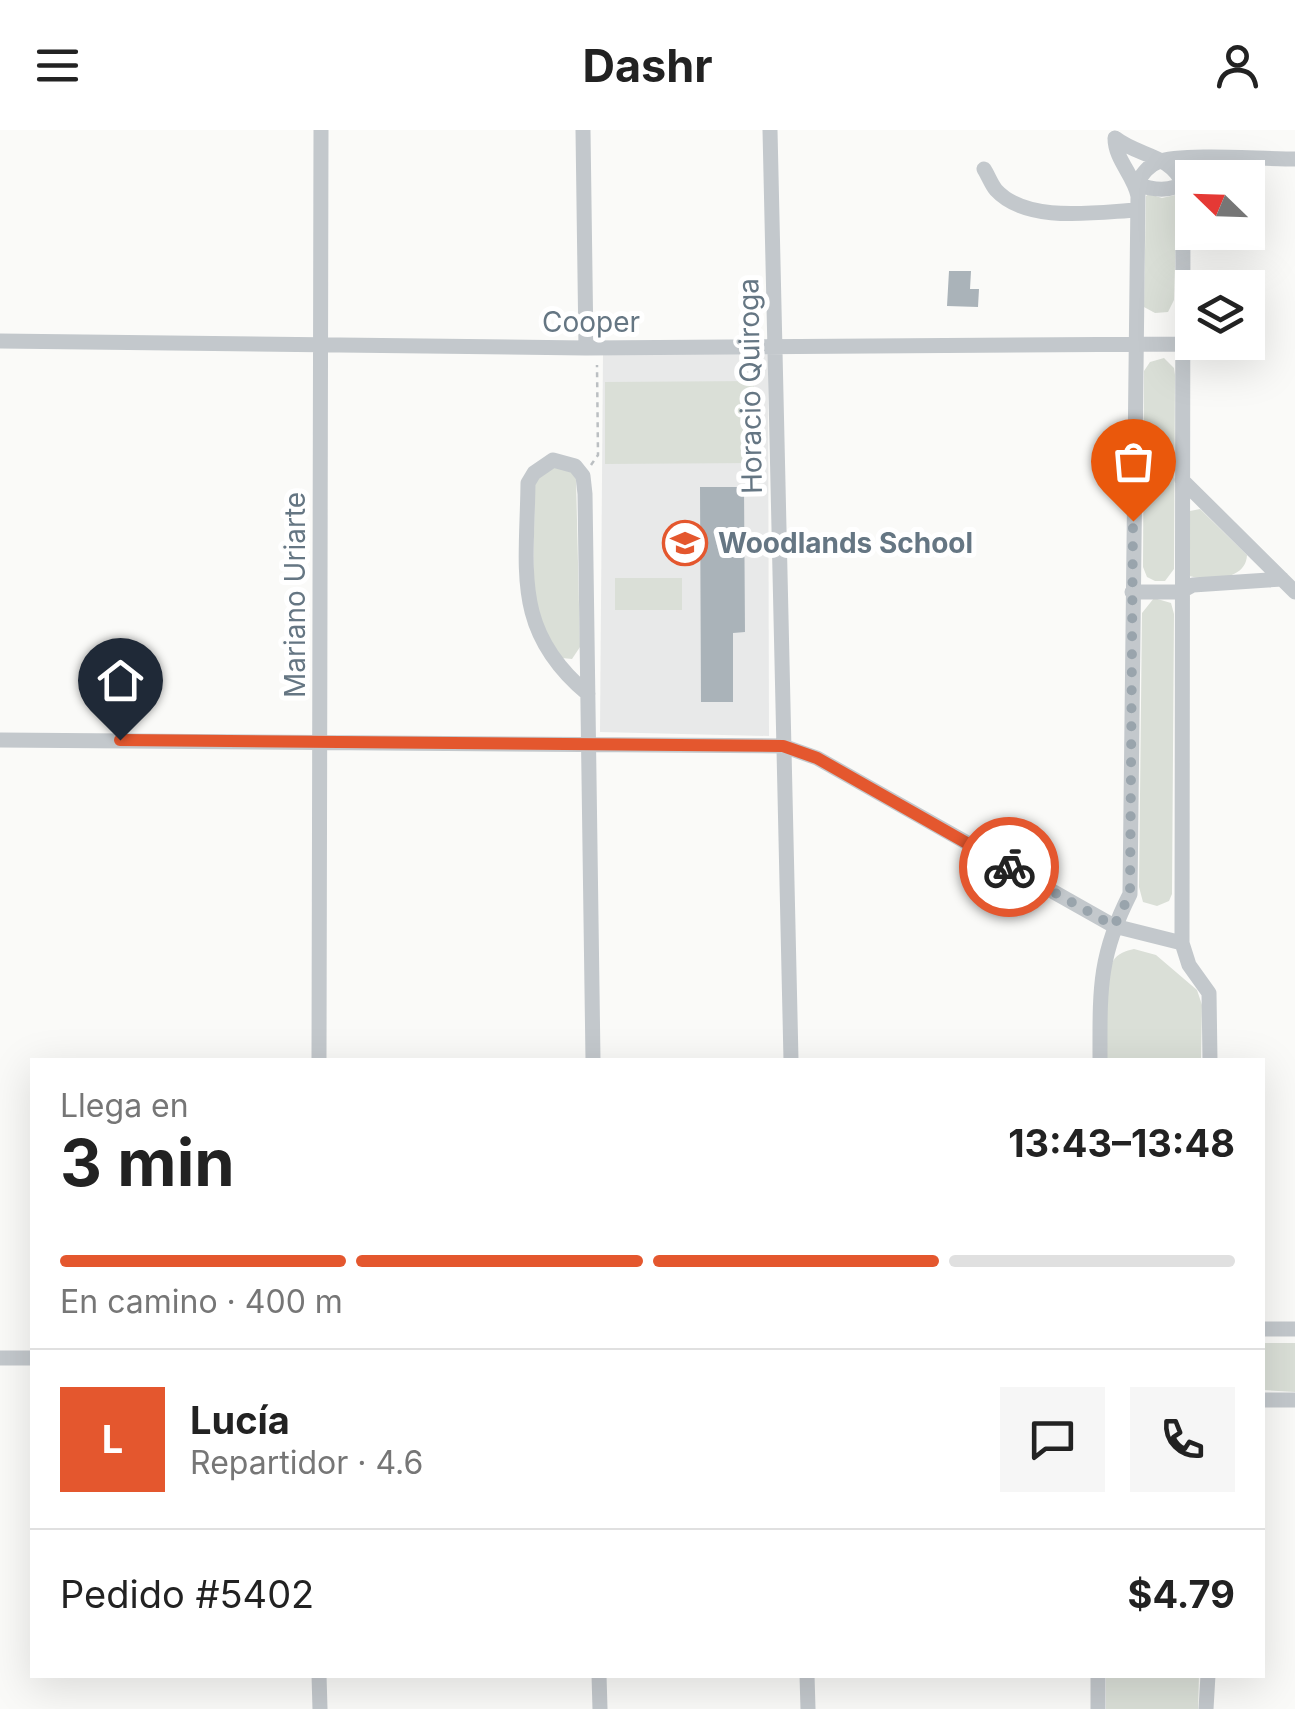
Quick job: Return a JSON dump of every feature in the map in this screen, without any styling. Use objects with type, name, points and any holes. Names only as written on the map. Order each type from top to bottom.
[{"type":"street","name":"Mariano Uriarte","points":[[320,1058],[321,130]]},
{"type":"street","points":[[583,130],[592,348]]},
{"type":"street","name":"Horacio Quiroga","points":[[770,130],[791,1058]]},
{"type":"street","points":[[1113,134],[1140,154],[1163,160],[1295,159]]},
{"type":"street","points":[[1100,1058],[1100,979],[1114,926],[1130,894],[1137,210],[1136,184],[1115,149],[1113,134]]},
{"type":"street","points":[[1136,184],[1145,171],[1163,160]]},
{"type":"street","points":[[1163,160],[1175,169]]},
{"type":"street","points":[[984,168],[995,189],[1030,208],[1074,214],[1137,210]]},
{"type":"street","points":[[1136,184],[1162,190],[1175,186]]},
{"type":"street","name":"Cooper","points":[[0,340],[592,348],[1175,344]]},
{"type":"street","points":[[1182,360],[1182,942],[1189,965],[1209,993],[1210,1058]]},
{"type":"street","points":[[588,694],[570,680],[538,631],[526,594],[528,483],[534,473],[553,460],[576,466],[583,476],[590,746],[593,1058]]},
{"type":"street","points":[[1182,480],[1295,592]]},
{"type":"street","points":[[1132,592],[1180,592],[1193,585],[1282,579]]},
{"type":"street","points":[[0,740],[783,746],[817,758],[1114,926],[1182,942]]},
{"type":"street","points":[[1265,1329],[1295,1329]]},
{"type":"street","points":[[0,1358],[30,1358]]},
{"type":"street","points":[[1265,1400],[1295,1400]]},
{"type":"street","points":[[320,1678],[320,1709]]},
{"type":"street","points":[[600,1678],[600,1709]]},
{"type":"street","points":[[807,1678],[808,1709]]},
{"type":"street","points":[[1098,1678],[1098,1709]]},
{"type":"street","points":[[1206,1709],[1208,1678]]},
{"type":"path","points":[[592,348],[598,455]]},
{"type":"shaded area","points":[[1175,195],[1174,300],[1168,312],[1155,313],[1144,307],[1146,196]]},
{"type":"shaded area","name":"Woodlands School","points":[[603,353],[768,353],[769,736],[600,732]]},
{"type":"shaded area","points":[[1164,358],[1175,375],[1174,569],[1165,581],[1155,581],[1147,577],[1143,567],[1144,371],[1150,362]]},
{"type":"shaded area","points":[[754,381],[754,463],[605,464],[605,382]]},
{"type":"shaded area","points":[[541,468],[568,468],[576,478],[580,647],[572,659],[562,658],[538,621],[533,593],[535,476]]},
{"type":"shaded area","points":[[1200,509],[1247,555],[1240,570],[1225,577],[1189,576],[1190,511]]},
{"type":"shaded area","points":[[615,578],[682,578],[682,610],[615,610]]},
{"type":"shaded area","points":[[1154,598],[1171,603],[1174,614],[1172,894],[1169,901],[1157,906],[1143,902],[1139,887],[1142,613]]},
{"type":"shaded area","points":[[1134,949],[1156,955],[1197,990],[1202,1005],[1201,1058],[1107,1058],[1109,971],[1117,956]]},
{"type":"shaded area","points":[[1265,1343],[1295,1343],[1295,1392],[1265,1390]]},
{"type":"shaded area","points":[[1106,1678],[1199,1678],[1198,1709],[1106,1709]]},
{"type":"building","points":[[949,271],[971,271],[970,289],[979,289],[978,307],[947,306]]},
{"type":"building","points":[[700,487],[744,487],[745,632],[733,633],[733,702],[701,702]]},
{"type":"way so far","points":[[1009,867],[1114,926],[1130,894],[1133,521]]},
{"type":"place","name":"Woodlands School","points":[[685,543]]},
{"type":"route","points":[[120,740],[783,746],[817,758],[1009,867]]}]
